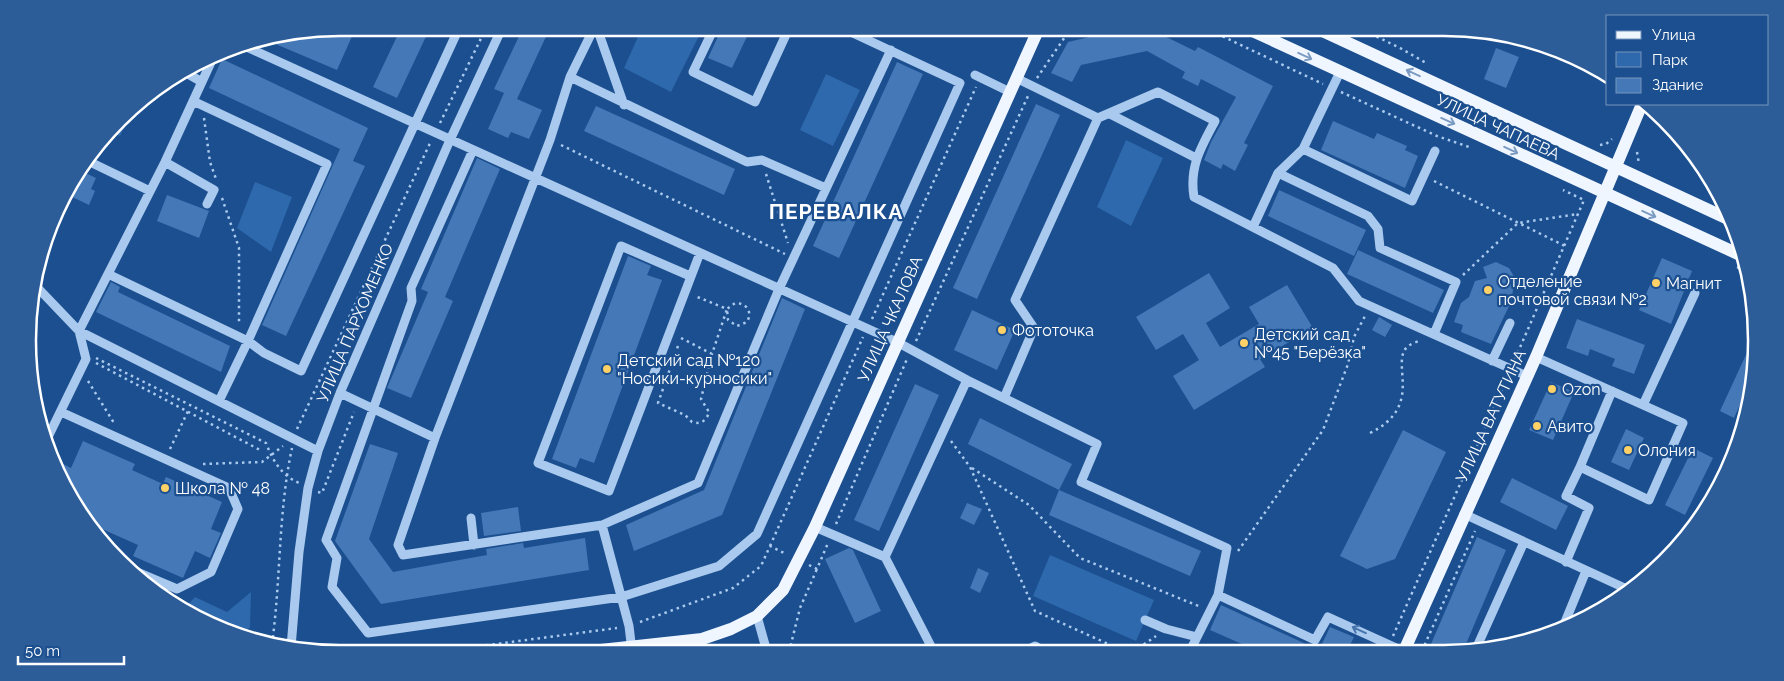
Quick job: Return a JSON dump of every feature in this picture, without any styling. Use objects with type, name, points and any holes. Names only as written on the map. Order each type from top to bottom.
[{"type":"main road","name":"УЛИЦА ЧКАЛОВА","points":[[660,645],[702,639],[731,629],[757,616],[783,590],[815,527],[1035,36]]},
{"type":"main road","name":"УЛИЦА ЧАПАЕВА","points":[[1263,36],[1734,252]]},
{"type":"main road","name":"УЛИЦА ЧАПАЕВА","points":[[1333,36],[1721,216]]},
{"type":"main road","name":"УЛИЦА ВАТУТИНА","points":[[1406,645],[1536,357],[1640,109]]},
{"type":"street","points":[[108,274],[244,339],[264,353],[301,372],[455,36]]},
{"type":"street","name":"УЛИЦА ПАРХОМЕНКО","points":[[292,641],[299,552],[308,488],[318,451],[340,394],[450,140],[498,36]]},
{"type":"street","points":[[592,36],[570,78],[550,140],[435,438],[398,545],[403,554],[474,546],[602,525],[698,483],[779,289],[891,50]]},
{"type":"street","points":[[599,36],[624,104]]},
{"type":"street","points":[[710,36],[693,72],[755,102],[785,36]]},
{"type":"street","points":[[473,150],[411,288],[412,301],[326,540],[337,558],[332,587],[368,633],[621,597],[720,566],[757,534],[960,83],[860,36]]},
{"type":"street","points":[[252,50],[897,342],[967,380],[1097,444],[1081,482],[1227,548],[1218,596],[1194,645]]},
{"type":"street","points":[[50,432],[81,369],[85,355],[79,331],[197,103],[202,82],[209,66]]},
{"type":"street","points":[[1253,227],[1278,173],[1303,149],[1340,72]]},
{"type":"street","points":[[191,76],[202,82]]},
{"type":"street","points":[[978,76],[1010,92]]},
{"type":"street","points":[[570,78],[747,162],[762,160],[826,188]]},
{"type":"street","points":[[1016,78],[1098,118],[1158,92],[1215,121],[1196,158],[1192,182],[1194,197],[1333,268],[1359,302],[1527,376]]},
{"type":"street","points":[[197,103],[327,164],[244,339],[219,401]]},
{"type":"street","points":[[1110,114],[1196,158]]},
{"type":"street","points":[[1004,398],[1034,328],[1014,300],[1098,118]]},
{"type":"street","points":[[1303,149],[1412,201],[1436,151]]},
{"type":"street","points":[[165,162],[214,190],[207,204]]},
{"type":"street","points":[[93,163],[150,191]]},
{"type":"street","points":[[1278,173],[1368,216],[1378,229],[1380,248],[1456,282],[1434,334]]},
{"type":"street","points":[[690,276],[621,246],[538,463],[609,491],[700,253]]},
{"type":"street","points":[[41,291],[79,331],[318,451]]},
{"type":"street","points":[[1643,405],[1695,293]]},
{"type":"street","points":[[1492,361],[1510,323]]},
{"type":"street","points":[[1536,357],[1684,423],[1649,500],[1580,467]]},
{"type":"street","points":[[885,558],[967,380]]},
{"type":"street","points":[[1566,562],[1589,508],[1566,496],[1612,391]]},
{"type":"street","points":[[340,394],[435,438]]},
{"type":"street","points":[[60,412],[229,488],[238,509],[211,572],[176,589],[150,578]]},
{"type":"street","points":[[1464,514],[1622,587]]},
{"type":"street","points":[[471,518],[474,546]]},
{"type":"street","points":[[602,525],[629,626],[631,645]]},
{"type":"street","points":[[815,527],[885,558],[930,645]]},
{"type":"street","points":[[1479,642],[1524,542]]},
{"type":"street","points":[[1561,621],[1586,571]]},
{"type":"street","points":[[1218,596],[1315,640],[1328,617],[1389,644]]},
{"type":"street","points":[[757,616],[766,645]]},
{"type":"street","points":[[1145,620],[1166,629],[1197,637]]},
{"type":"path","points":[[273,637],[278,603],[286,477],[294,438],[435,133],[482,36]]},
{"type":"path","points":[[791,645],[800,608],[912,350],[1032,86],[1066,36]]},
{"type":"path","points":[[1222,36],[1436,136],[1481,152]]},
{"type":"path","points":[[488,645],[629,626],[732,588],[761,566],[978,76]]},
{"type":"path","points":[[197,103],[210,162],[219,188]]},
{"type":"path","points":[[550,140],[793,259]]},
{"type":"path","points":[[762,160],[793,259]]},
{"type":"path","points":[[1424,176],[1565,246]]},
{"type":"path","points":[[1389,644],[1584,200],[1559,188]]},
{"type":"path","points":[[222,196],[239,248],[244,339]]},
{"type":"path","points":[[1456,282],[1518,223],[1578,214]]},
{"type":"path","points":[[695,296],[727,309]]},
{"type":"path","points":[[712,354],[681,338],[658,403],[685,416],[692,422],[697,423],[707,419],[709,412],[701,399],[712,354],[727,309],[735,303],[742,303],[748,309],[748,320],[741,325],[734,325],[726,317],[727,309]]},
{"type":"path","points":[[1223,572],[1323,430],[1348,364],[1354,338],[1369,307]]},
{"type":"path","points":[[1370,433],[1390,420],[1399,408],[1404,388],[1402,358],[1406,348],[1434,334]]},
{"type":"path","points":[[85,355],[260,450]]},
{"type":"path","points":[[85,355],[266,443],[271,456],[286,477],[322,493],[358,403]]},
{"type":"path","points":[[81,369],[124,440]]},
{"type":"path","points":[[165,460],[188,411]]},
{"type":"path","points":[[943,430],[970,468],[1035,610],[1111,645]]},
{"type":"path","points":[[177,464],[262,462],[294,438]]},
{"type":"path","points":[[970,468],[1029,505],[1080,558],[1210,610]]},
{"type":"path","points":[[1425,645],[1480,522]]},
{"type":"path","points":[[770,546],[817,569]]},
{"type":"path","points":[[1143,645],[1166,629]]},
{"type":"green space","points":[[638,36],[699,36],[671,92],[624,68]]},
{"type":"green space","points":[[826,74],[860,90],[833,146],[800,130]]},
{"type":"green space","points":[[125,125],[120,136],[117,134]]},
{"type":"green space","points":[[1126,140],[1163,158],[1131,226],[1097,207]]},
{"type":"green space","points":[[255,182],[292,197],[271,252],[237,228]]},
{"type":"green space","points":[[1050,555],[1154,600],[1136,641],[1033,596]]},
{"type":"green space","points":[[251,592],[250,628],[246,630],[224,622],[188,604],[195,597],[227,612]]},
{"type":"building","points":[[352,36],[337,70],[275,44],[321,37]]},
{"type":"building","points":[[397,36],[426,36],[397,98],[373,87]]},
{"type":"building","points":[[519,36],[546,36],[517,99],[542,110],[529,139],[511,132],[508,138],[488,129],[504,93],[494,89]]},
{"type":"building","points":[[718,36],[747,36],[732,68],[708,58]]},
{"type":"building","points":[[1094,36],[1164,36],[1195,51],[1198,47],[1273,86],[1244,143],[1248,145],[1235,171],[1223,164],[1221,169],[1204,160],[1211,142],[1236,97],[1201,79],[1198,86],[1182,78],[1185,72],[1147,51],[1081,65],[1072,82],[1051,73],[1068,42]]},
{"type":"building","points":[[1496,48],[1519,57],[1506,88],[1484,79]]},
{"type":"building","points":[[223,59],[368,128],[353,161],[365,166],[286,336],[262,325],[340,149],[209,88]]},
{"type":"building","points":[[897,62],[923,74],[839,258],[813,246]]},
{"type":"building","points":[[1036,104],[1060,115],[977,299],[953,288]]},
{"type":"building","points":[[596,106],[735,169],[724,195],[584,131]]},
{"type":"building","points":[[1333,121],[1374,139],[1377,133],[1407,146],[1405,150],[1418,156],[1405,188],[1321,150]]},
{"type":"building","points":[[477,158],[500,169],[445,297],[453,301],[411,398],[387,388],[428,292],[421,289]]},
{"type":"building","points":[[86,174],[96,178],[91,189],[95,191],[89,205],[72,197]]},
{"type":"building","points":[[1279,190],[1366,230],[1354,256],[1268,216]]},
{"type":"building","points":[[167,195],[209,211],[199,238],[157,221]]},
{"type":"building","points":[[1358,250],[1444,290],[1433,313],[1347,274]]},
{"type":"building","name":"Детский сад №120 \"Носики-курносики\"","points":[[628,256],[651,266],[647,275],[662,280],[594,463],[580,458],[576,468],[552,459]]},
{"type":"building","points":[[1662,258],[1692,271],[1671,324],[1639,310]]},
{"type":"building","points":[[1496,262],[1509,268],[1515,278],[1511,302],[1491,344],[1461,332],[1463,325],[1454,322],[1461,303],[1469,297],[1475,281],[1487,278],[1483,267]]},
{"type":"building","name":"Детский сад №45 \"Берёзка\"","points":[[1209,273],[1230,308],[1206,323],[1220,347],[1259,324],[1249,307],[1287,285],[1313,328],[1260,359],[1265,367],[1194,410],[1173,376],[1199,360],[1183,334],[1156,350],[1136,317]]},
{"type":"building","points":[[111,282],[120,287],[118,292],[230,346],[221,372],[96,312]]},
{"type":"building","points":[[782,298],[805,309],[722,515],[634,551],[626,525],[704,490]]},
{"type":"building","points":[[972,310],[1015,330],[997,370],[954,350]]},
{"type":"building","points":[[1379,317],[1392,325],[1385,337],[1372,330]]},
{"type":"building","points":[[1577,319],[1645,345],[1634,374],[1612,366],[1615,359],[1590,349],[1588,356],[1566,348]]},
{"type":"building","points":[[1747,352],[1742,400],[1734,418],[1720,411]]},
{"type":"building","points":[[1551,382],[1574,392],[1553,440],[1529,430]]},
{"type":"building","points":[[915,384],[939,395],[879,531],[854,520]]},
{"type":"building","points":[[980,418],[1072,464],[1059,490],[968,444]]},
{"type":"building","points":[[1626,429],[1644,438],[1629,470],[1611,462]]},
{"type":"building","points":[[1403,430],[1446,452],[1395,559],[1367,569],[1340,556]]},
{"type":"building","points":[[83,441],[135,464],[132,470],[163,484],[166,477],[222,502],[211,529],[221,533],[210,558],[195,551],[183,578],[133,556],[138,545],[102,529],[99,526],[77,493],[62,464],[71,468]]},
{"type":"building","points":[[370,444],[398,453],[369,539],[393,572],[487,555],[486,549],[523,543],[524,548],[585,538],[589,570],[381,604],[335,541]]},
{"type":"building","points":[[1693,448],[1713,458],[1685,515],[1665,505]]},
{"type":"building","points":[[1512,478],[1568,506],[1556,530],[1500,502]]},
{"type":"building","points":[[1059,490],[1201,551],[1190,576],[1049,515]]},
{"type":"building","points":[[967,503],[982,509],[974,525],[960,518]]},
{"type":"building","points":[[518,507],[521,531],[484,536],[481,513]]},
{"type":"building","points":[[1477,537],[1506,550],[1466,644],[1431,645]]},
{"type":"building","points":[[849,548],[853,550],[881,611],[855,623],[825,559]]},
{"type":"building","points":[[978,568],[989,573],[980,593],[970,588]]},
{"type":"building","points":[[1221,605],[1308,645],[1244,645],[1210,630]]},
{"type":"building","points":[[1330,627],[1354,637],[1350,645],[1321,645]]},
{"type":"place","name":"Магнит","points":[[1656,283]]},
{"type":"place","name":"Отделение почтовой связи №2","points":[[1488,290]]},
{"type":"place","name":"Фототочка","points":[[1002,330]]},
{"type":"place","name":"Детский сад №45 \"Берёзка\"","points":[[1244,343]]},
{"type":"place","name":"Детский сад №120 \"Носики-курносики\"","points":[[607,369]]},
{"type":"place","name":"Ozon","points":[[1552,389]]},
{"type":"place","name":"Авито","points":[[1537,426]]},
{"type":"place","name":"Олония","points":[[1628,450]]},
{"type":"place","name":"Школа № 48","points":[[165,488]]},
{"type":"district","name":"ПЕРЕВАЛКА","points":[[836,211]]}]
